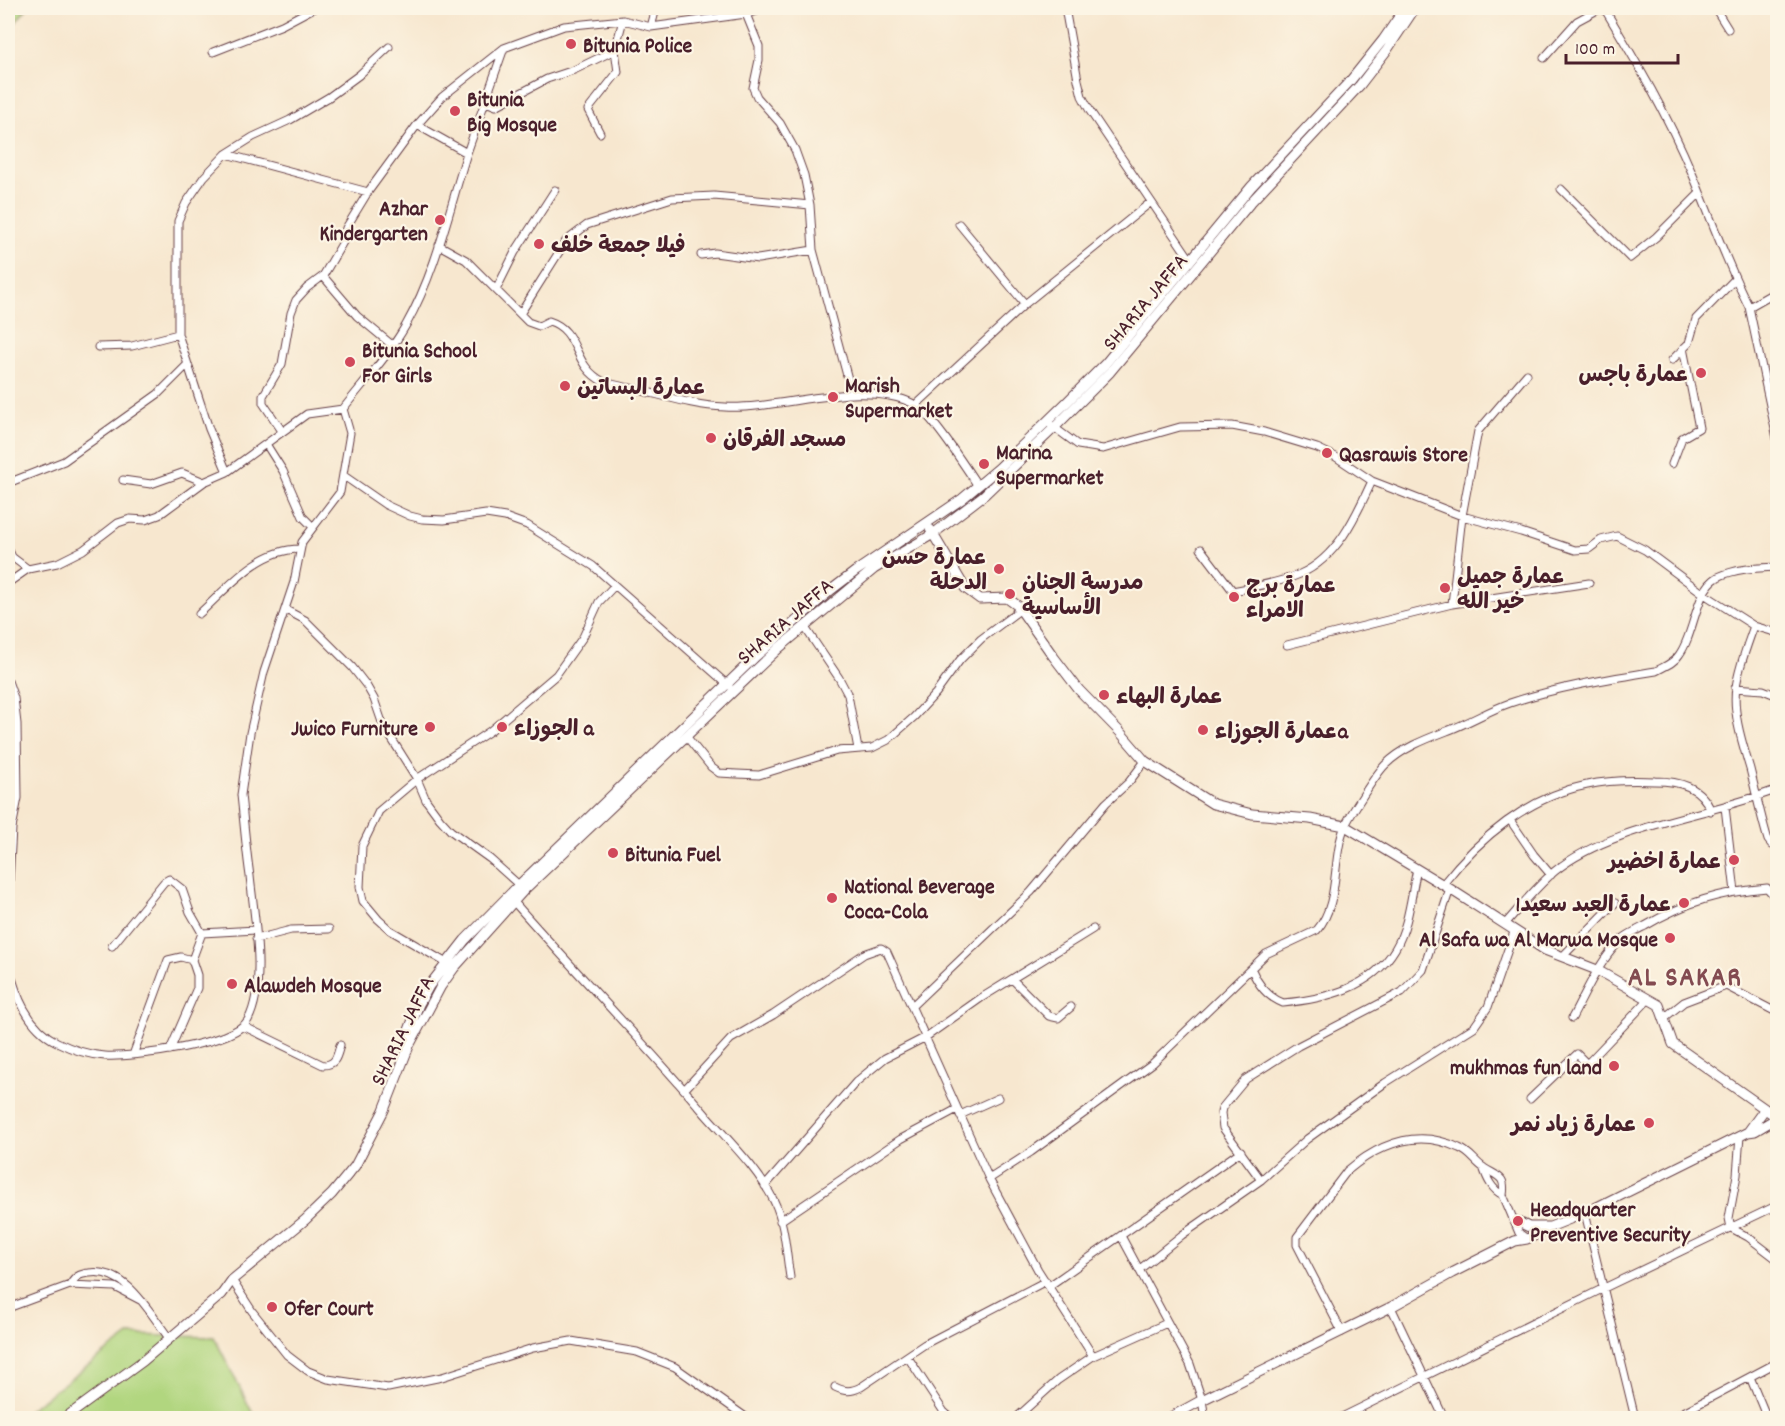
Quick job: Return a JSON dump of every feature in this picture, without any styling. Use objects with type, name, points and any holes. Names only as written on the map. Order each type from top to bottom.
[{"type":"street","points":[[213,52],[282,25],[314,8]]},
{"type":"street","points":[[651,27],[656,8]]},
{"type":"street","points":[[282,431],[263,403],[263,396],[282,364],[291,313],[296,300],[323,276],[343,242],[346,228],[368,192],[417,125],[442,97],[504,48],[564,26],[623,20],[651,27],[746,14],[768,8]]},
{"type":"street","points":[[1065,8],[1082,96],[1190,259]]},
{"type":"street","points":[[614,586],[599,602],[583,637],[556,675],[490,731],[417,779],[379,811],[362,846],[360,887],[363,901],[390,930],[450,965],[465,940],[519,885],[831,590],[978,486],[1051,424],[1105,364],[1251,187],[1351,80],[1405,8]]},
{"type":"street","name":"SHARIA JAFFA","points":[[65,1419],[143,1361],[222,1294],[232,1280],[305,1220],[332,1194],[355,1166],[384,1110],[409,1046],[450,965],[686,736],[730,687],[874,569],[933,534],[984,495],[1051,424],[1110,372],[1251,202],[1360,85],[1415,8]]},
{"type":"street","points":[[1544,58],[1577,21],[1602,8],[1660,107],[1749,307],[1778,443]]},
{"type":"street","points":[[1715,8],[1728,29]]},
{"type":"street","points":[[746,14],[759,46],[759,60],[753,88],[757,97],[780,123],[795,150],[804,175],[810,205],[813,250],[852,394]]},
{"type":"street","points":[[600,133],[588,110],[618,72],[615,50],[623,20]]},
{"type":"street","points":[[227,472],[209,429],[178,333],[178,222],[186,203],[204,177],[226,154],[253,137],[290,120],[329,97],[359,75],[389,47]]},
{"type":"street","points":[[8,582],[28,569],[57,562],[83,550],[118,523],[130,519],[145,520],[159,515],[204,482],[227,472],[307,414],[343,409],[406,326],[420,296],[439,245],[466,153],[504,48]]},
{"type":"street","points":[[486,102],[496,106],[547,79],[574,70],[615,50]]},
{"type":"street","points":[[417,125],[466,153]]},
{"type":"street","points":[[226,154],[368,192]]},
{"type":"street","points":[[496,290],[514,252],[555,189]]},
{"type":"street","points":[[1561,189],[1630,258],[1656,237],[1700,193]]},
{"type":"street","points":[[520,314],[566,241],[587,225],[672,198],[714,196],[810,205]]},
{"type":"street","points":[[916,405],[1025,304],[1152,202]]},
{"type":"street","points":[[959,224],[1025,304]]},
{"type":"street","points":[[439,245],[466,260],[528,322],[539,326],[549,321],[565,328],[580,360],[593,377],[604,382],[679,401],[724,407],[753,406],[852,394],[891,396],[916,405],[928,416],[978,486]]},
{"type":"street","points":[[701,255],[714,253],[758,259],[813,250]]},
{"type":"street","points":[[323,276],[357,316],[392,345]]},
{"type":"street","points":[[1672,360],[1689,343],[1696,319],[1735,279]]},
{"type":"street","points":[[1749,307],[1770,295],[1778,285]]},
{"type":"street","points":[[98,347],[132,346],[178,333]]},
{"type":"street","points":[[1672,464],[1682,438],[1699,428],[1683,348]]},
{"type":"street","points":[[8,483],[64,461],[158,394],[187,365]]},
{"type":"street","points":[[1452,604],[1462,516],[1478,431],[1527,374]]},
{"type":"street","points":[[8,964],[19,999],[30,1020],[56,1042],[79,1051],[105,1056],[170,1050],[235,1033],[243,1026],[251,1011],[258,977],[256,930],[241,795],[250,733],[264,672],[294,582],[302,542],[340,492],[350,433],[343,409]]},
{"type":"street","points":[[1051,424],[1078,445],[1103,449],[1180,427],[1232,426],[1264,432],[1317,448],[1336,457],[1372,481],[1462,516],[1575,550],[1589,549],[1601,540],[1617,536],[1645,550],[1704,594],[1754,626],[1778,633]]},
{"type":"street","points":[[266,444],[284,471],[303,517],[313,527]]},
{"type":"street","points":[[123,480],[151,484],[182,473],[204,482]]},
{"type":"street","points":[[344,476],[386,505],[410,516],[444,520],[486,514],[505,517],[527,525],[593,566],[730,687]]},
{"type":"street","points":[[1201,549],[1233,591],[1299,574],[1312,567],[1330,552],[1359,510],[1372,481]]},
{"type":"street","points":[[927,524],[965,588],[972,595],[980,598],[1007,598],[1020,609],[1079,690],[1120,732],[1144,761],[1213,804],[1252,814],[1310,819],[1346,826],[1447,886],[1514,932],[1545,950],[1597,970],[1659,1005],[1673,1044],[1777,1118],[1755,1131],[1744,1134],[1585,1213],[1550,1227],[1519,1233],[1391,1307],[1202,1400],[1170,1419]]},
{"type":"street","points":[[8,548],[10,557],[28,569]]},
{"type":"street","points":[[198,614],[252,566],[276,553],[300,549]]},
{"type":"street","points":[[989,1179],[1153,1063],[1266,954],[1317,930],[1332,899],[1335,869],[1346,826],[1384,766],[1406,750],[1434,735],[1491,710],[1536,695],[1656,670],[1671,663],[1679,656],[1688,641],[1704,594],[1710,584],[1733,571],[1746,568],[1778,567]]},
{"type":"street","points":[[1287,645],[1452,604],[1589,583]]},
{"type":"street","points":[[686,736],[711,767],[719,773],[728,774],[759,775],[837,751],[872,748],[888,740],[914,717],[967,653],[981,639],[1020,609]]},
{"type":"street","points":[[286,610],[305,620],[352,667],[366,685],[383,724],[417,779],[426,800],[451,831],[490,859],[519,885]]},
{"type":"street","points":[[804,626],[848,695],[858,749]]},
{"type":"street","points":[[1754,626],[1735,688],[1738,731],[1768,840],[1772,845],[1778,844]]},
{"type":"street","points":[[8,681],[14,698],[17,724],[18,798],[10,831],[8,901]]},
{"type":"street","points":[[1735,688],[1763,690],[1778,696]]},
{"type":"street","points":[[8,723],[17,724]]},
{"type":"street","points":[[912,1006],[1031,892],[1106,803],[1129,782],[1144,761]]},
{"type":"street","points":[[1261,1180],[1223,1128],[1221,1113],[1246,1078],[1298,1046],[1402,992],[1424,970],[1447,886],[1474,849],[1532,804],[1587,784],[1620,780],[1683,783],[1702,797],[1711,811]]},
{"type":"street","points":[[1505,924],[1551,875],[1568,863],[1619,837],[1755,798],[1778,789]]},
{"type":"street","points":[[1725,807],[1735,892]]},
{"type":"street","points":[[1510,820],[1551,875]]},
{"type":"street","points":[[1252,970],[1264,990],[1282,1003],[1336,993],[1364,982],[1395,950],[1408,912],[1417,869]]},
{"type":"street","points":[[112,946],[164,882],[169,879],[182,889],[190,912],[202,933]]},
{"type":"street","points":[[1572,1018],[1597,970],[1622,939],[1691,902],[1735,892],[1767,888],[1778,900]]},
{"type":"street","points":[[514,902],[685,1089],[765,1185],[775,1203],[780,1221],[790,1277]]},
{"type":"street","points":[[1563,956],[1615,903]]},
{"type":"street","points":[[256,939],[291,930],[329,929]]},
{"type":"street","points":[[765,1185],[856,1082],[885,1058],[926,1037],[1012,979],[1093,929]]},
{"type":"street","points":[[202,933],[256,930]]},
{"type":"street","points":[[1140,1269],[1182,1235],[1261,1180],[1307,1139],[1360,1100],[1474,1027],[1488,1007],[1514,932]]},
{"type":"street","points":[[170,1050],[196,988],[197,975],[192,960],[202,933]]},
{"type":"street","points":[[685,1089],[731,1039],[773,1015],[864,954],[881,948],[887,952],[989,1179],[1047,1283],[1093,1356]]},
{"type":"street","points":[[133,1055],[168,960],[181,957],[192,960]]},
{"type":"street","points":[[1012,979],[1049,1016],[1058,1017],[1071,1007]]},
{"type":"street","points":[[1664,1018],[1684,1002],[1726,986],[1778,1013]]},
{"type":"street","points":[[1530,1099],[1577,1054],[1587,1064],[1649,999]]},
{"type":"street","points":[[243,1026],[323,1065],[328,1065],[335,1060],[340,1045]]},
{"type":"street","points":[[780,1221],[901,1139],[958,1112],[998,1098]]},
{"type":"street","points":[[1764,1110],[1744,1134],[1728,1218],[1731,1228],[1778,1260]]},
{"type":"street","points":[[1342,1332],[1297,1245],[1298,1237],[1357,1162],[1390,1145],[1406,1139],[1424,1138],[1460,1148],[1501,1178],[1503,1196],[1519,1233],[1527,1239],[1550,1227]]},
{"type":"street","points":[[835,1387],[844,1391],[852,1391],[971,1319],[1047,1283],[1121,1236],[1240,1151]]},
{"type":"street","points":[[1484,1167],[1490,1184],[1496,1192],[1503,1196]]},
{"type":"street","points":[[1340,1419],[1778,1205]]},
{"type":"street","points":[[1585,1213],[1635,1419]]},
{"type":"street","points":[[1515,1220],[1519,1233]]},
{"type":"street","points":[[1121,1236],[1167,1323],[1180,1342],[1202,1400],[1205,1419]]},
{"type":"street","points":[[70,1285],[75,1277],[84,1274],[106,1273],[119,1278],[132,1289],[169,1338]]},
{"type":"street","points":[[232,1280],[252,1311],[287,1355],[308,1371],[328,1379],[388,1388],[442,1377],[533,1348],[571,1341],[637,1352],[675,1367],[747,1419]]},
{"type":"street","points":[[8,1308],[70,1285],[115,1287],[140,1300]]},
{"type":"street","points":[[1391,1307],[1444,1419]]},
{"type":"street","points":[[1016,1419],[1058,1380],[1093,1356],[1167,1323]]},
{"type":"street","points":[[907,1356],[951,1419]]},
{"type":"street","points":[[1672,1419],[1778,1362]]},
{"type":"street","points":[[1750,1377],[1767,1419]]},
{"type":"green space","points":[[8,8],[27,8],[8,32]]},
{"type":"green space","points":[[129,1335],[214,1337],[255,1418],[18,1418]]},
{"type":"place","name":"Bitunia Police","points":[[571,44]]},
{"type":"place","name":"Bitunia Big Mosque","points":[[455,111]]},
{"type":"place","name":"Azhar Kindergarten","points":[[440,220]]},
{"type":"place","name":"فيلا جمعة خلف","points":[[539,244]]},
{"type":"place","name":"Bitunia School For Girls","points":[[350,362]]},
{"type":"place","name":"عمارة باجس","points":[[1701,373]]},
{"type":"place","name":"عمارة البساتين","points":[[565,386]]},
{"type":"place","name":"Marish Supermarket","points":[[833,397]]},
{"type":"place","name":"مسجد الفرقان","points":[[711,438]]},
{"type":"place","name":"Qasrawis Store","points":[[1327,453]]},
{"type":"place","name":"Marina Supermarket","points":[[984,464]]},
{"type":"place","name":"عمارة حسن الدحلة","points":[[999,569]]},
{"type":"place","name":"عمارة جميل خير الله","points":[[1445,588]]},
{"type":"place","name":"مدرسة الجنان الأساسية","points":[[1010,594]]},
{"type":"place","name":"عمارة برج الامراء","points":[[1234,597]]},
{"type":"place","name":"عمارة البهاء","points":[[1104,695]]},
{"type":"place","name":"Jwico Furniture","points":[[430,727]]},
{"type":"place","name":"الجوزاء a","points":[[502,727]]},
{"type":"place","name":"عمارة الجوزاءa","points":[[1203,730]]},
{"type":"place","name":"Bitunia Fuel","points":[[613,853]]},
{"type":"place","name":"عمارة اخضير","points":[[1734,860]]},
{"type":"place","name":"National Beverage Coca-Cola","points":[[832,898]]},
{"type":"place","name":"عمارة العبد سعيد1","points":[[1684,903]]},
{"type":"place","name":"Al Safa wa Al Marwa Mosque","points":[[1670,938]]},
{"type":"place","name":"Alawdeh Mosque","points":[[232,984]]},
{"type":"place","name":"mukhmas fun land","points":[[1614,1066]]},
{"type":"place","name":"عمارة زياد نمر","points":[[1649,1123]]},
{"type":"place","name":"Headquarter Preventive Security","points":[[1518,1221]]},
{"type":"place","name":"Ofer Court","points":[[272,1307]]},
{"type":"district","name":"AL SAKAR","points":[[1685,975]]}]
